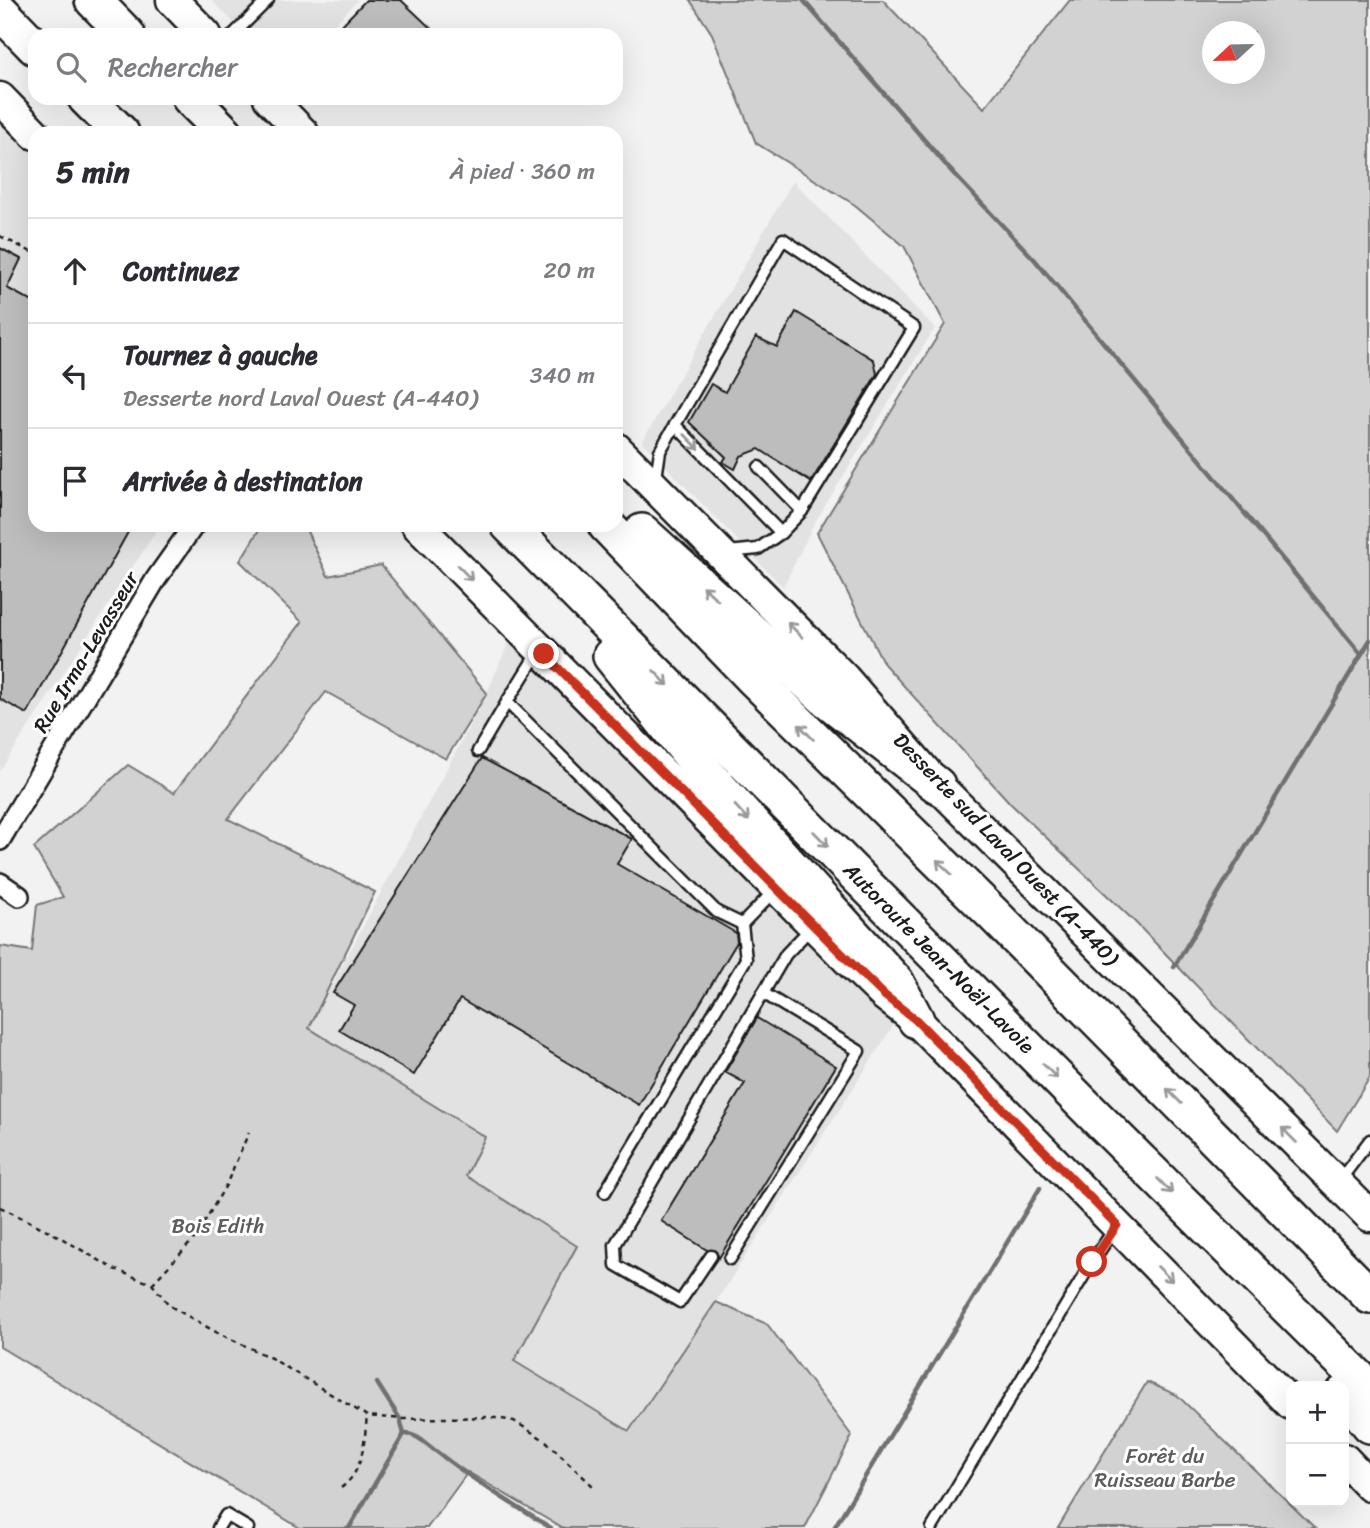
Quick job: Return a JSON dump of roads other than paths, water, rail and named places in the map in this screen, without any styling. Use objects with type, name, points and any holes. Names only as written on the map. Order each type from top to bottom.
[{"type":"highway","points":[[93,0],[120,28]]},
{"type":"highway","points":[[0,12],[28,40]]},
{"type":"highway","points":[[93,105],[114,126]]},
{"type":"highway","points":[[197,105],[218,126]]},
{"type":"highway","points":[[623,514],[825,698],[937,785]]},
{"type":"highway","points":[[514,532],[696,762],[897,982],[916,1020]]},
{"type":"highway","name":"Autoroute Jean-Noël-Lavoie","points":[[515,532],[1370,1389]]},
{"type":"highway","points":[[613,532],[836,762],[993,914],[1370,1296]]},
{"type":"highway","points":[[1312,1235],[1370,1284]]},
{"type":"highway","points":[[1220,1241],[1334,1381]]},
{"type":"highway","points":[[1349,1399],[1370,1425]]},
{"type":"main road","points":[[172,0],[199,28]]},
{"type":"main road","points":[[0,99],[28,127]]},
{"type":"main road","points":[[276,105],[296,126]]},
{"type":"main road","name":"Desserte sud Laval Ouest (A-440)","points":[[623,455],[844,678],[937,785],[1370,1216]]},
{"type":"main road","points":[[424,532],[884,995],[916,1020],[1286,1399]]},
{"type":"main road","points":[[1349,1464],[1370,1486]]},
{"type":"street","name":"Rue Irma-Levasseur","points":[[0,840],[156,579],[189,532]]},
{"type":"street","points":[[0,883],[19,896]]},
{"type":"lane","points":[[240,28],[268,0]]},
{"type":"lane","points":[[656,489],[656,467],[660,451],[783,239],[914,328],[802,511],[781,533],[758,549],[736,553],[718,551]]},
{"type":"lane","points":[[676,425],[781,533]]},
{"type":"lane","points":[[759,467],[802,511]]},
{"type":"lane","points":[[478,751],[540,650]]},
{"type":"lane","points":[[507,702],[717,912],[742,924]]},
{"type":"lane","points":[[742,924],[777,888]]},
{"type":"lane","points":[[605,1192],[746,959],[742,924]]},
{"type":"lane","points":[[711,1256],[680,1302],[616,1265],[615,1245],[786,954],[814,925]]},
{"type":"lane","points":[[730,1259],[859,1051],[763,993]]},
{"type":"lane","points":[[1337,1183],[1370,1140]]},
{"type":"lane","points":[[932,1528],[1117,1225]]},
{"type":"lane","points":[[218,1528],[226,1515],[248,1528]]},
{"type":"waterway","points":[[803,0],[953,173],[1035,260],[1361,654]]},
{"type":"waterway","points":[[1174,967],[1370,640]]},
{"type":"waterway","points":[[834,1528],[1040,1188]]},
{"type":"waterway","points":[[377,1383],[400,1419],[404,1434]]},
{"type":"waterway","points":[[349,1528],[404,1434],[422,1440],[479,1482],[551,1528]]},
{"type":"park label","name":"Bois Edith","points":[[218,1226]]},
{"type":"park label","name":"Forêt du Ruisseau Barbe","points":[[1165,1468]]}]
